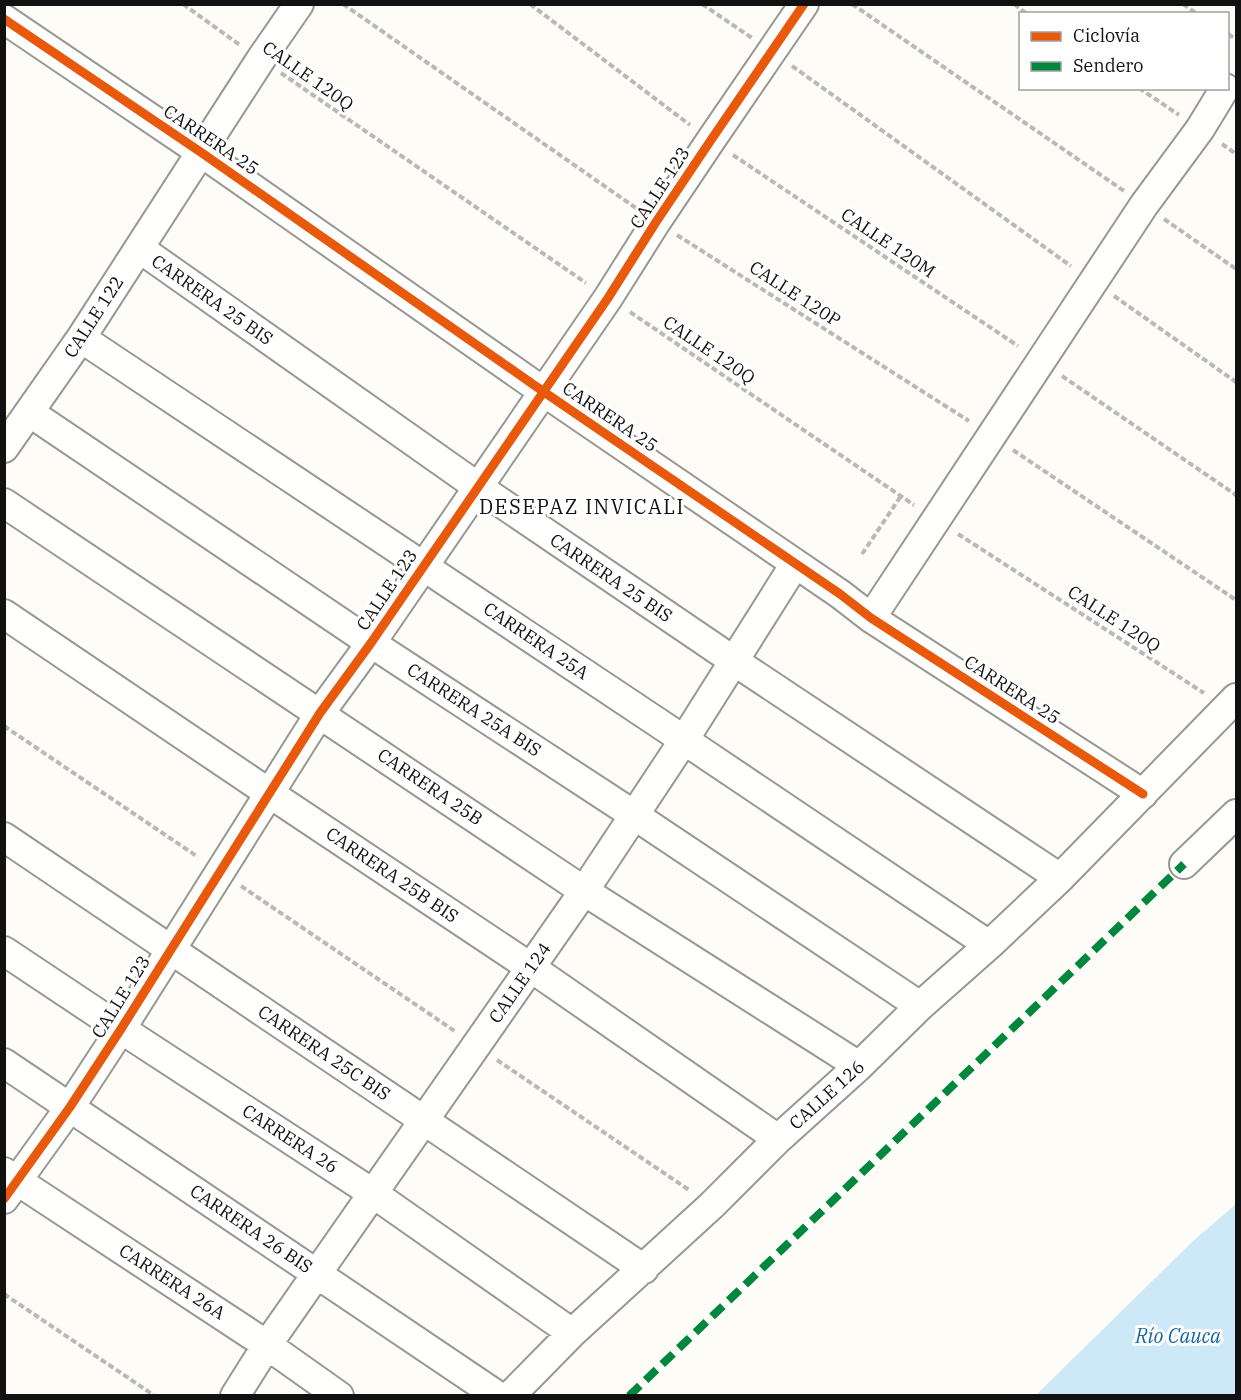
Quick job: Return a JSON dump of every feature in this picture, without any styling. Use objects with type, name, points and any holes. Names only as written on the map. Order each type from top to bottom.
[{"type":"street","name":"CALLE 122","points":[[4,448],[81,338],[299,4]]},
{"type":"street","name":"CALLE 123","points":[[9,1184],[70,1107],[320,713],[544,392],[804,4]]},
{"type":"street","name":"CARRERA 25","points":[[4,20],[202,153],[871,618],[1143,794]]},
{"type":"street","points":[[871,618],[1144,205],[1200,129],[1224,90]]},
{"type":"street","name":"CARRERA 25 BIS","points":[[139,248],[478,487],[1060,878]]},
{"type":"street","name":"CARRERA 25A","points":[[81,338],[989,945]]},
{"type":"street","name":"CARRERA 25A BIS","points":[[29,412],[371,643],[920,1006]]},
{"type":"street","name":"CARRERA 25B","points":[[4,503],[584,891],[859,1066]]},
{"type":"street","name":"CALLE 124","points":[[235,1395],[267,1345],[584,891],[684,740],[795,564]]},
{"type":"street","name":"CARRERA 25B BIS","points":[[4,614],[530,967],[778,1139]]},
{"type":"street","name":"CALLE 126","points":[[510,1395],[572,1333],[712,1206],[778,1139],[1060,878],[1232,703]]},
{"type":"street","points":[[1184,864],[1236,814]]},
{"type":"street","name":"CARRERA 25C BIS","points":[[4,837],[644,1269]]},
{"type":"street","name":"CARRERA 26","points":[[4,951],[374,1194],[572,1333]]},
{"type":"street","name":"CARRERA 26 BIS","points":[[4,1063],[498,1395]]},
{"type":"street","name":"CARRERA 26A","points":[[9,1184],[267,1345],[339,1395]]},
{"type":"path","points":[[702,4],[773,52],[1236,382]]},
{"type":"path","points":[[852,4],[1236,269]]},
{"type":"path","points":[[1142,90],[1200,129]]},
{"type":"path","points":[[862,554],[901,496]]},
{"type":"path","points":[[4,726],[712,1206]]},
{"type":"path","points":[[4,1294],[155,1395]]},
{"type":"water","name":"Río Cauca","points":[[1236,1204],[1236,1395],[1036,1395],[1192,1242]]},
{"type":"marked path","points":[[629,1396],[1184,864]]},
{"type":"cycle path","points":[[4,1199],[70,1107],[121,1029],[320,713],[371,643],[608,298],[656,222],[804,4]]},
{"type":"cycle path","points":[[4,19],[202,153],[544,392],[840,594],[871,618],[1143,794]]},
{"type":"district","name":"DESEPAZ INVICALI","points":[[582,507]]}]
